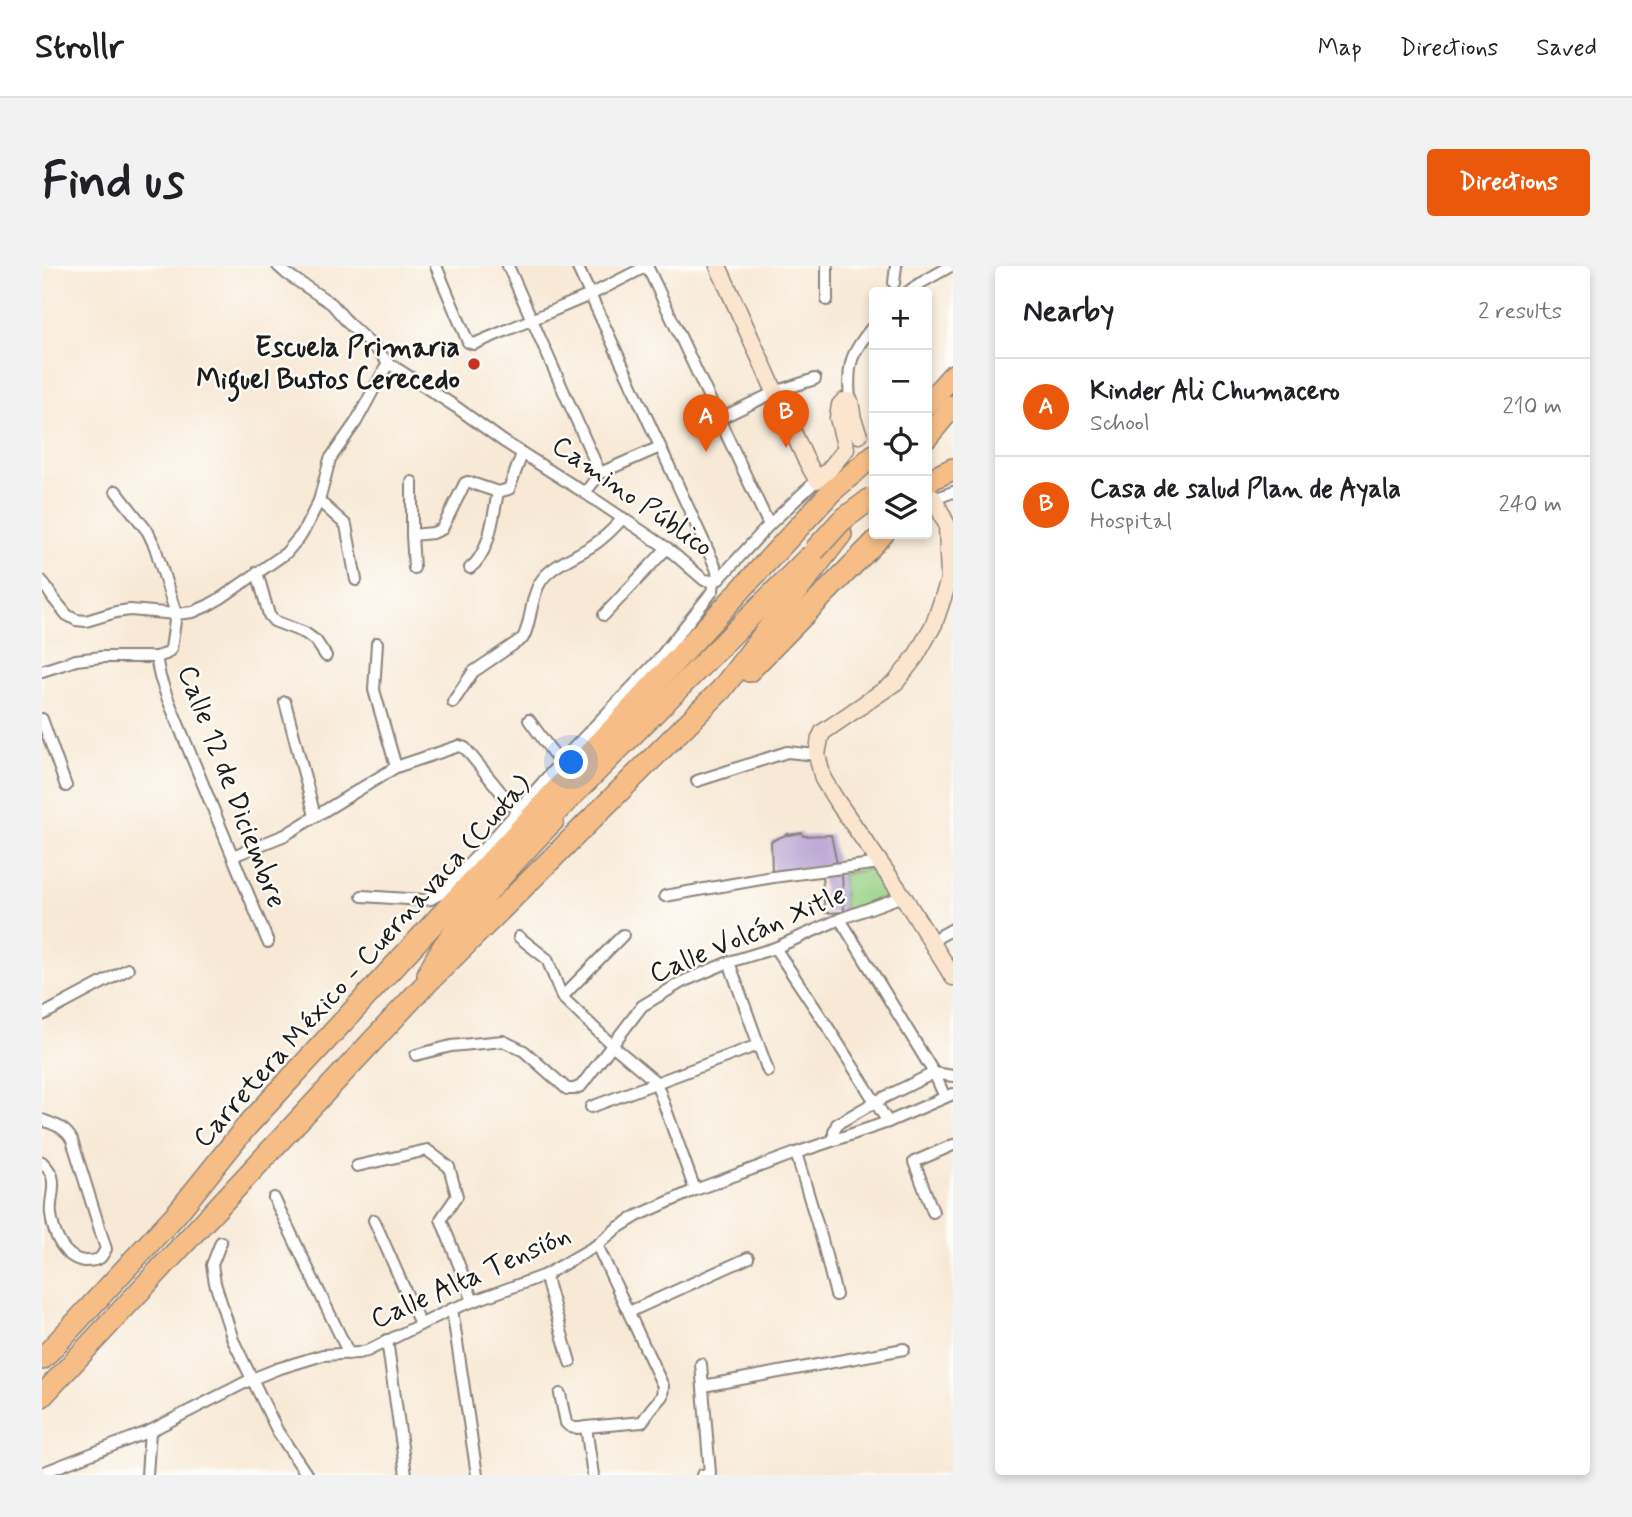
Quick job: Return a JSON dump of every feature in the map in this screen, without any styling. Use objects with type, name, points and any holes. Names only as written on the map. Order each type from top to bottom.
[{"type":"highway","points":[[932,398],[953,374]]},
{"type":"highway","points":[[932,431],[953,406]]},
{"type":"highway","points":[[932,464],[953,454]]},
{"type":"highway","name":"Carretera México - Cuernavaca (Cuota)","points":[[42,1359],[178,1212],[255,1117],[831,492],[869,459]]},
{"type":"highway","points":[[932,489],[953,469]]},
{"type":"highway","points":[[178,1212],[260,1133],[522,846],[746,622],[841,521],[869,500]]},
{"type":"highway","name":"Carretera México - Cuernavaca (Cuota)","points":[[42,1396],[421,989],[721,690],[849,523],[869,501]]},
{"type":"highway","points":[[421,989],[435,958],[449,937],[530,843],[824,552],[869,514]]},
{"type":"highway","points":[[721,690],[742,678],[878,539]]},
{"type":"highway","points":[[628,746],[667,745]]},
{"type":"street","name":"Camino Público","points":[[278,266],[332,304],[348,324],[388,363],[667,548],[704,580],[716,580],[769,525],[827,472],[846,449],[838,418],[840,405],[844,401],[850,401]]},
{"type":"street","points":[[436,266],[468,342],[474,344],[590,295],[647,266],[769,525]]},
{"type":"street","points":[[508,266],[600,473]]},
{"type":"street","points":[[362,895],[423,900],[440,894],[491,841],[559,763],[657,661],[713,590],[718,573],[577,266]]},
{"type":"street","points":[[718,266],[804,458],[817,480]]},
{"type":"street","points":[[827,266],[827,300]]},
{"type":"street","points":[[894,283],[896,266]]},
{"type":"street","points":[[915,287],[951,266]]},
{"type":"street","points":[[859,435],[850,401],[849,365],[869,332]]},
{"type":"street","points":[[42,581],[67,615],[76,620],[86,621],[116,611],[176,614],[193,612],[207,606],[286,553],[302,534],[319,501],[330,459],[356,422],[388,363]]},
{"type":"street","points":[[719,419],[775,392],[815,379]]},
{"type":"street","points":[[585,493],[600,473],[660,447]]},
{"type":"street","points":[[412,535],[433,533],[442,529],[465,483],[498,492],[509,489],[522,454]]},
{"type":"street","points":[[412,482],[414,568]]},
{"type":"street","points":[[116,491],[148,532],[176,614]]},
{"type":"street","points":[[470,568],[481,557],[486,546],[498,492]]},
{"type":"street","points":[[932,492],[953,492]]},
{"type":"street","points":[[932,496],[950,521],[951,582],[934,624],[916,656],[896,682],[823,732],[817,755],[823,779],[953,977]]},
{"type":"street","points":[[319,501],[346,525],[356,580]]},
{"type":"street","points":[[453,702],[473,672],[523,638],[541,582],[551,571],[600,541],[623,518]]},
{"type":"street","points":[[604,615],[667,548]]},
{"type":"street","points":[[257,572],[269,615],[274,621],[305,633],[316,641],[326,656]]},
{"type":"street","name":"Calle 12 de Diciembre","points":[[176,614],[171,649],[156,657],[160,677],[268,942]]},
{"type":"street","points":[[377,643],[373,683],[396,767]]},
{"type":"street","points":[[42,671],[76,660],[156,657]]},
{"type":"street","points":[[285,702],[315,816]]},
{"type":"street","points":[[42,719],[66,786]]},
{"type":"street","points":[[529,720],[559,763]]},
{"type":"street","points":[[233,856],[285,835],[396,767],[459,746],[465,748],[517,812]]},
{"type":"street","points":[[697,781],[787,752],[817,755]]},
{"type":"street","points":[[665,896],[773,877],[880,863]]},
{"type":"street","name":"Calle Volcán Xitle","points":[[416,1055],[451,1046],[503,1041],[524,1051],[567,1089],[574,1089],[581,1086],[642,1006],[682,982],[729,962],[775,948],[840,919],[902,896]]},
{"type":"street","points":[[840,919],[949,1096]]},
{"type":"street","points":[[931,940],[953,929]]},
{"type":"street","points":[[562,997],[623,935]]},
{"type":"street","points":[[519,937],[547,959],[562,997],[656,1082],[695,1190]]},
{"type":"street","points":[[775,948],[888,1122]]},
{"type":"street","points":[[729,962],[768,1071]]},
{"type":"street","points":[[42,1015],[128,969]]},
{"type":"street","points":[[591,1107],[758,1045]]},
{"type":"street","points":[[834,1140],[837,1124],[875,1102],[934,1073],[953,1076]]},
{"type":"street","name":"Calle Alta Tensión","points":[[42,1473],[150,1431],[252,1378],[323,1355],[367,1351],[452,1309],[545,1275],[597,1245],[615,1229],[637,1216],[695,1190],[888,1122],[949,1096]]},
{"type":"street","points":[[42,1120],[60,1126],[72,1140],[106,1249],[100,1258],[88,1262],[76,1259],[64,1250],[51,1216],[51,1175],[42,1163]]},
{"type":"street","points":[[933,1212],[914,1162],[953,1145]]},
{"type":"street","points":[[357,1166],[427,1150],[449,1167],[457,1196],[441,1219],[473,1301]]},
{"type":"street","points":[[796,1153],[836,1295]]},
{"type":"street","points":[[274,1198],[349,1354]]},
{"type":"street","points":[[374,1220],[420,1324]]},
{"type":"street","points":[[221,1242],[212,1265],[233,1340],[278,1432],[307,1475]]},
{"type":"street","points":[[560,1394],[566,1423],[574,1428],[637,1424],[642,1422],[662,1396],[663,1386],[597,1245]]},
{"type":"street","points":[[629,1312],[748,1258]]},
{"type":"street","points":[[545,1275],[570,1362]]},
{"type":"street","points":[[452,1309],[477,1475]]},
{"type":"street","points":[[387,1340],[406,1475]]},
{"type":"street","points":[[703,1386],[904,1349]]},
{"type":"street","points":[[701,1364],[710,1473],[702,1475]]},
{"type":"street","points":[[586,1427],[593,1475]]},
{"type":"street","points":[[148,1475],[150,1431]]},
{"type":"green space","points":[[871,868],[897,895],[844,912],[842,874]]},
{"type":"building","points":[[802,833],[803,836],[831,835],[837,864],[772,873],[771,841],[788,834]]},
{"type":"building","points":[[842,874],[844,912],[825,913],[822,876]]},
{"type":"place","name":"Escuela Primaria Miguel Bustos Cerecedo","points":[[474,364]]},
{"type":"place","name":"Casa de salud Plan de Ayala","points":[[786,448]]},
{"type":"place","name":"Kinder Ali Chumacero","points":[[706,452]]}]
